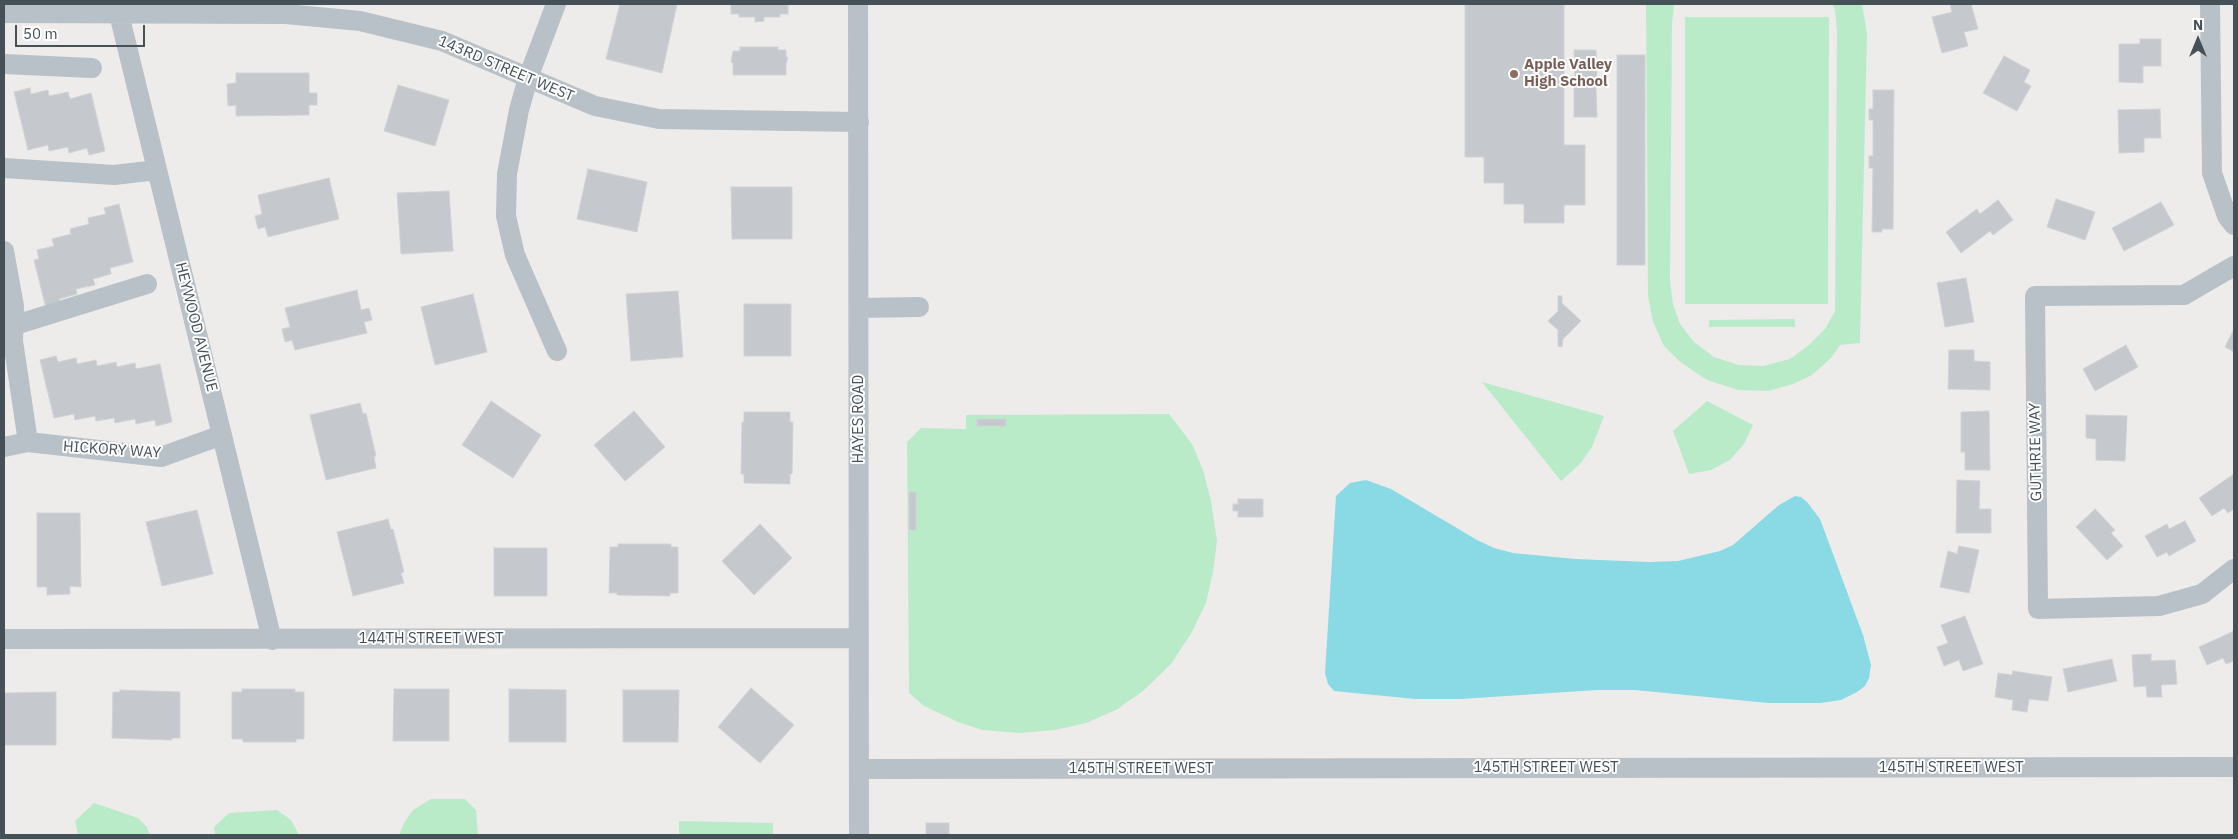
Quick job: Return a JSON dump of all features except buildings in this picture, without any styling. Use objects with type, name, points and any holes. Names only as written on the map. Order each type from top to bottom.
[{"type":"street","points":[[556,4],[528,78],[506,174],[506,216],[515,255],[557,351]]},
{"type":"street","name":"HAYES ROAD","points":[[858,4],[859,835]]},
{"type":"street","points":[[2210,4],[2212,173],[2227,216],[2234,225]]},
{"type":"street","name":"143RD STREET WEST","points":[[4,13],[286,14],[360,21],[442,40],[595,106],[659,119],[859,122]]},
{"type":"street","name":"HEYWOOD AVENUE","points":[[119,14],[272,640]]},
{"type":"street","points":[[4,64],[92,68]]},
{"type":"street","points":[[4,168],[114,175],[157,170]]},
{"type":"street","points":[[4,251],[14,306],[8,325],[28,442]]},
{"type":"street","name":"GUTHRIE WAY","points":[[2234,266],[2184,295],[2035,296],[2038,608],[2159,606],[2202,594],[2234,569]]},
{"type":"street","points":[[8,325],[147,284]]},
{"type":"street","points":[[859,308],[919,307]]},
{"type":"street","name":"HICKORY WAY","points":[[4,447],[28,442],[161,456],[222,435]]},
{"type":"street","name":"144TH STREET WEST","points":[[4,640],[859,638]]},
{"type":"street","name":"145TH STREET WEST","points":[[859,769],[2234,768]]},
{"type":"green space","points":[[1646,4],[1674,4],[1672,24],[1670,281],[1673,304],[1680,324],[1694,342],[1714,357],[1739,365],[1763,366],[1790,359],[1809,345],[1825,329],[1835,311],[1837,32],[1835,10],[1832,4],[1862,4],[1867,33],[1860,343],[1840,345],[1831,358],[1812,375],[1793,384],[1768,391],[1738,390],[1707,380],[1679,361],[1664,346],[1653,322],[1648,296]]},
{"type":"green space","points":[[1685,17],[1829,17],[1828,304],[1685,304]]},
{"type":"green space","points":[[1795,319],[1795,327],[1709,327],[1709,320]]},
{"type":"green space","points":[[1482,382],[1604,416],[1592,447],[1581,463],[1561,481]]},
{"type":"green space","points":[[1707,401],[1753,425],[1744,444],[1730,460],[1711,470],[1689,474],[1673,431]]},
{"type":"green space","points":[[1169,414],[1192,444],[1203,470],[1211,501],[1217,541],[1206,603],[1192,632],[1171,664],[1143,691],[1116,710],[1086,723],[1055,730],[1019,733],[982,730],[958,722],[924,706],[909,693],[907,442],[921,428],[966,429],[966,415]]},
{"type":"green space","points":[[431,799],[465,799],[476,810],[478,835],[399,835],[405,821],[413,810]]},
{"type":"green space","points":[[94,803],[138,818],[147,827],[150,835],[78,835],[75,821]]},
{"type":"green space","points":[[277,810],[291,820],[299,835],[215,835],[214,827],[229,813]]},
{"type":"green space","points":[[679,821],[773,823],[773,835],[679,835]]},
{"type":"water","points":[[1366,480],[1391,489],[1477,540],[1494,548],[1513,553],[1575,559],[1649,562],[1678,561],[1720,551],[1733,545],[1779,505],[1795,496],[1801,497],[1820,519],[1863,635],[1871,665],[1869,678],[1865,686],[1857,692],[1841,700],[1820,703],[1768,703],[1635,690],[1597,690],[1461,699],[1415,699],[1334,691],[1328,684],[1325,673],[1336,496],[1350,483]]},
{"type":"place","name":"Apple Valley High School","points":[[1514,74]]}]
